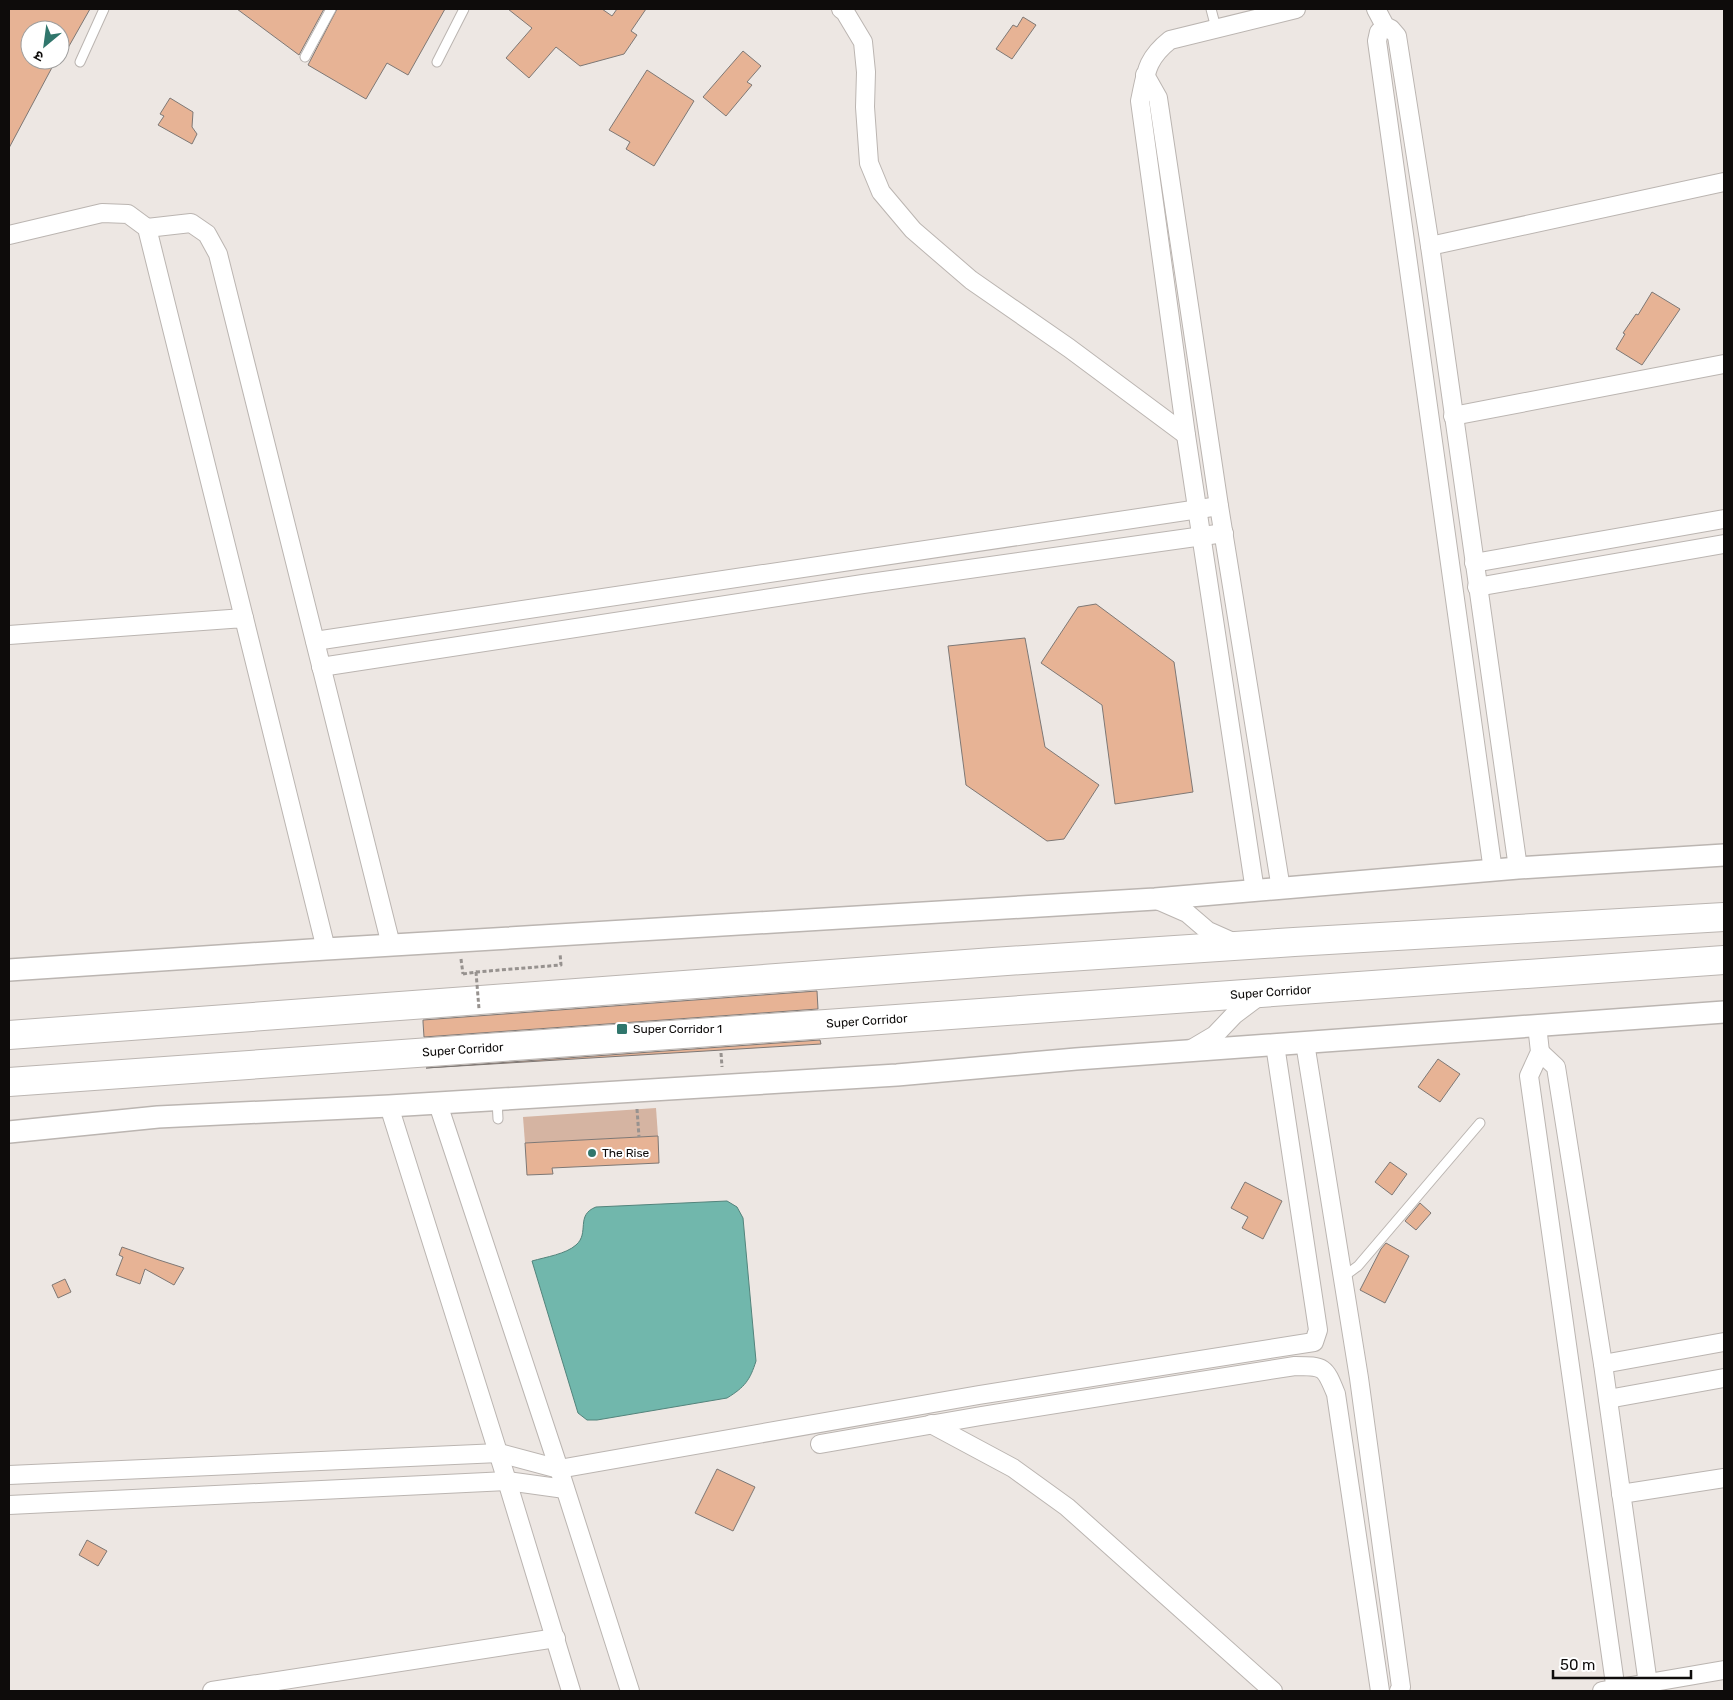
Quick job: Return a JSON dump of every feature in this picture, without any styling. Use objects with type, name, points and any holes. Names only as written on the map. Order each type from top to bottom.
[{"type":"main road","points":[[9,1035],[993,962],[1724,917]]},
{"type":"main road","name":"Super Corridor","points":[[9,1082],[1724,960]]},
{"type":"street","points":[[841,9],[845,12],[863,42],[866,72],[865,107],[869,163],[881,192],[913,230],[971,280],[1069,348],[1186,435]]},
{"type":"street","points":[[1255,891],[1186,435],[1140,101],[1149,62],[1157,50],[1170,40],[1296,9]]},
{"type":"street","points":[[1376,9],[1385,26],[1391,28],[1397,36],[1430,246],[1518,868]]},
{"type":"street","points":[[1385,26],[1380,32],[1377,41],[1493,871]]},
{"type":"street","points":[[1145,75],[1158,98],[1219,506],[1281,889]]},
{"type":"street","points":[[1430,246],[1724,182]]},
{"type":"street","points":[[9,235],[102,213],[128,214],[147,228],[326,949]]},
{"type":"street","points":[[147,228],[191,223],[207,234],[218,254],[391,945]]},
{"type":"street","points":[[1453,416],[1724,364]]},
{"type":"street","points":[[315,641],[1219,506]]},
{"type":"street","points":[[1474,563],[1724,519]]},
{"type":"street","points":[[321,667],[863,584],[1224,533]]},
{"type":"street","points":[[1477,587],[1724,544]]},
{"type":"street","points":[[9,634],[244,618]]},
{"type":"street","points":[[9,970],[1155,899],[1518,868],[1724,855]]},
{"type":"street","points":[[1155,899],[1188,913],[1208,931],[1239,946]]},
{"type":"street","points":[[1188,1051],[1215,1035],[1234,1015],[1262,993]]},
{"type":"street","points":[[9,1132],[158,1117],[389,1106],[438,1104],[498,1109],[636,1091],[896,1075],[1188,1051],[1724,1012]]},
{"type":"street","points":[[1537,1025],[1540,1052],[1529,1076],[1611,1690],[1648,1687],[1724,1670]]},
{"type":"street","points":[[1305,1043],[1362,1397],[1401,1687],[1399,1691]]},
{"type":"street","points":[[9,1475],[498,1453],[559,1469],[969,1397],[1314,1342],[1318,1330],[1275,1045]]},
{"type":"street","points":[[1540,1052],[1556,1067],[1603,1364],[1648,1687]]},
{"type":"street","points":[[438,1104],[559,1469],[630,1691]]},
{"type":"street","points":[[389,1106],[556,1638],[570,1691]]},
{"type":"street","points":[[1603,1364],[1724,1342]]},
{"type":"street","points":[[820,1444],[930,1424],[1295,1366],[1316,1366],[1327,1372],[1336,1394],[1380,1691]]},
{"type":"street","points":[[1608,1399],[1724,1378]]},
{"type":"street","points":[[930,1424],[1013,1468],[1067,1507],[1273,1691]]},
{"type":"street","points":[[1621,1494],[1724,1478]]},
{"type":"street","points":[[9,1505],[507,1481],[565,1489]]},
{"type":"street","points":[[212,1691],[556,1638]]},
{"type":"lane","points":[[80,62],[104,9]]},
{"type":"lane","points":[[305,57],[331,9]]},
{"type":"lane","points":[[437,62],[464,9]]},
{"type":"lane","points":[[1211,9],[1216,28]]},
{"type":"lane","points":[[1343,1276],[1358,1266],[1480,1123]]},
{"type":"path","points":[[462,974],[561,965]]},
{"type":"path","points":[[476,972],[479,1009]]},
{"type":"path","points":[[716,1068],[722,1068],[721,1050]]},
{"type":"path","points":[[636,1091],[639,1137]]},
{"type":"shaded area","points":[[656,1108],[658,1136],[525,1143],[523,1117]]},
{"type":"water","points":[[727,1201],[737,1207],[743,1218],[756,1361],[749,1378],[743,1386],[727,1398],[597,1420],[587,1420],[578,1413],[532,1261],[561,1253],[576,1245],[582,1235],[586,1215],[596,1207]]},
{"type":"building","points":[[9,9],[90,9],[70,44],[70,20],[20,20],[20,70],[51,70],[9,148]]},
{"type":"building","points":[[237,9],[324,9],[299,55]]},
{"type":"building","points":[[337,9],[445,9],[408,75],[387,63],[366,99],[308,65]]},
{"type":"building","points":[[508,9],[602,9],[612,16],[617,9],[646,9],[631,31],[637,35],[624,54],[580,66],[556,47],[529,78],[506,58],[532,28]]},
{"type":"building","points":[[1023,17],[1036,25],[1012,59],[996,49],[1013,25],[1017,27]]},
{"type":"building","points":[[743,51],[761,66],[747,82],[752,85],[726,116],[703,97]]},
{"type":"building","points":[[647,70],[694,101],[654,166],[626,149],[630,142],[609,130]]},
{"type":"building","points":[[170,98],[193,112],[192,127],[197,134],[192,144],[158,125],[164,116],[160,114]]},
{"type":"building","points":[[1652,292],[1680,309],[1642,365],[1616,349],[1625,334],[1623,333],[1636,314],[1638,315]]},
{"type":"building","points":[[1096,604],[1174,662],[1193,792],[1115,804],[1102,705],[1041,663],[1078,607]]},
{"type":"building","points":[[1025,638],[1045,747],[1099,785],[1064,839],[1047,841],[966,785],[948,646]]},
{"type":"building","points":[[817,991],[818,1009],[424,1037],[423,1020]]},
{"type":"building","points":[[820,1040],[821,1044],[426,1068]]},
{"type":"building","points":[[1438,1059],[1460,1074],[1440,1102],[1418,1087]]},
{"type":"building","name":"The Rise","points":[[658,1136],[659,1163],[552,1168],[553,1174],[527,1175],[525,1143]]},
{"type":"building","points":[[1390,1162],[1407,1174],[1392,1195],[1375,1182]]},
{"type":"building","points":[[1245,1182],[1282,1201],[1263,1239],[1242,1228],[1248,1217],[1231,1208]]},
{"type":"building","points":[[1420,1203],[1431,1213],[1416,1230],[1405,1221]]},
{"type":"building","points":[[1386,1243],[1409,1256],[1385,1303],[1360,1290]]},
{"type":"building","points":[[122,1247],[184,1268],[174,1285],[145,1269],[140,1284],[116,1275],[123,1257],[119,1255]]},
{"type":"building","points":[[65,1279],[71,1292],[58,1298],[52,1285]]},
{"type":"building","points":[[717,1469],[755,1487],[733,1531],[695,1513]]},
{"type":"building","points":[[87,1540],[107,1551],[98,1566],[79,1555]]},
{"type":"place","name":"Super Corridor 1","points":[[622,1029]]},
{"type":"place","name":"The Rise","points":[[592,1153]]}]
